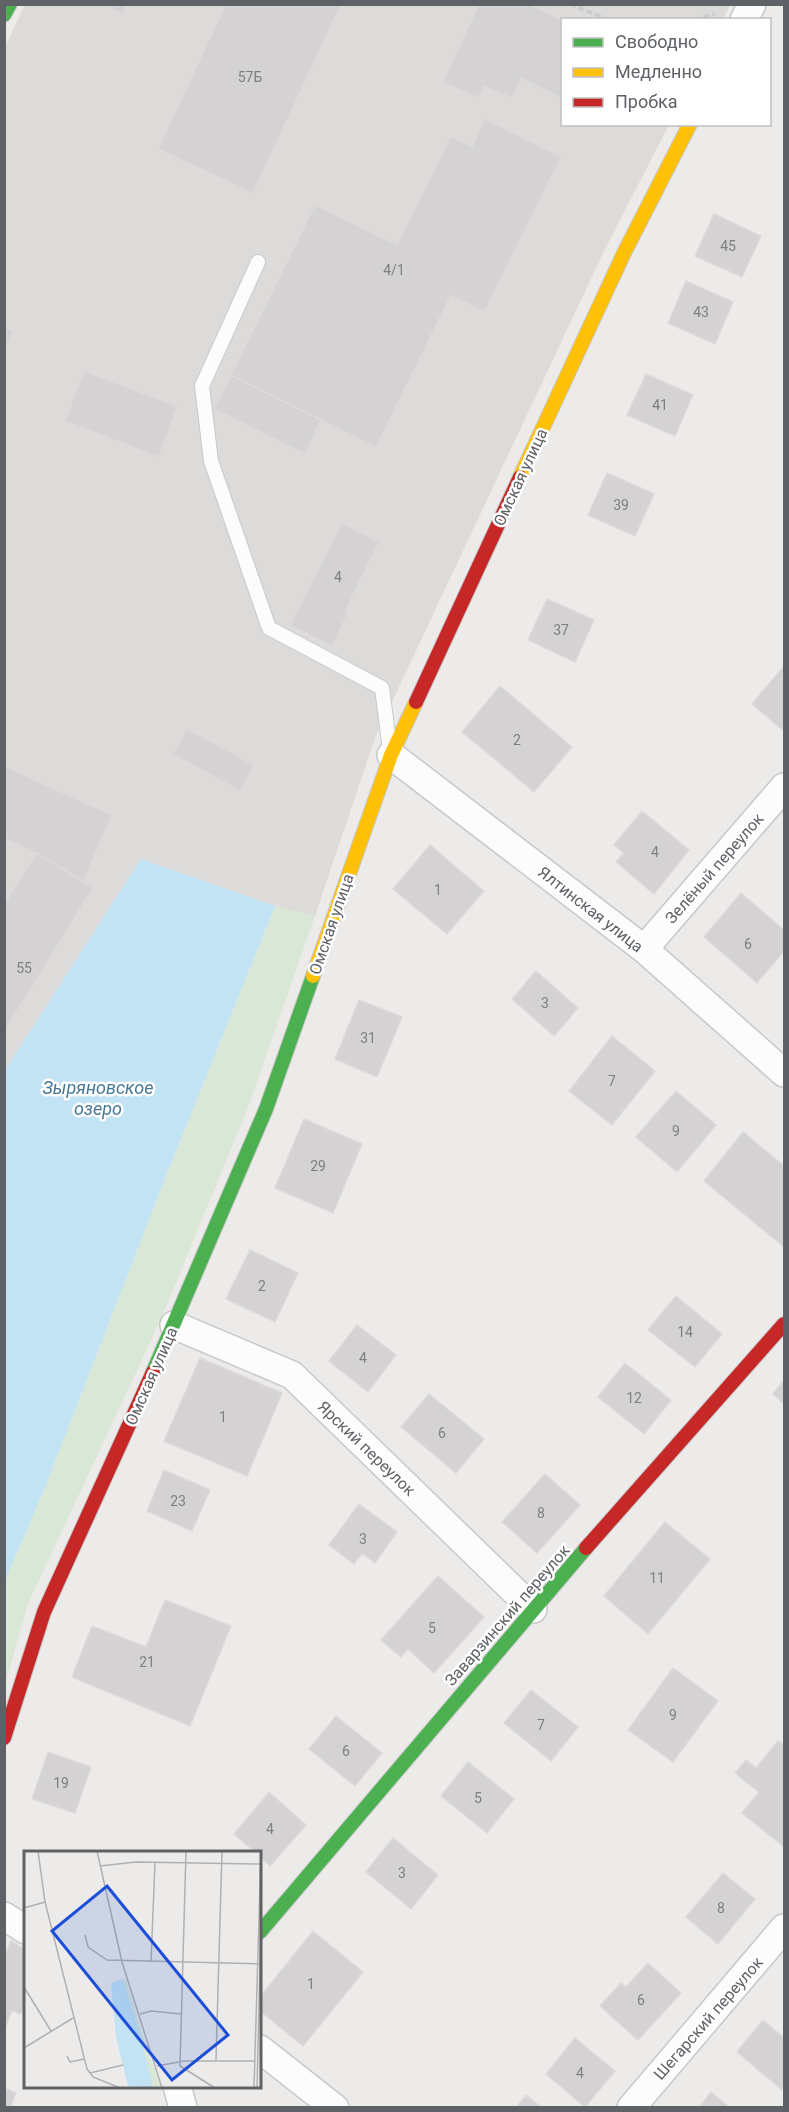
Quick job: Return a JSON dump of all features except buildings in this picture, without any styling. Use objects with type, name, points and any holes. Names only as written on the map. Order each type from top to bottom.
[{"type":"street","points":[[4,15],[10,4]]},
{"type":"street","points":[[745,18],[752,4]]},
{"type":"street","name":"Омская улица","points":[[4,1738],[44,1612],[174,1325],[266,1109],[391,754],[624,253],[689,126]]},
{"type":"street","name":"Ялтинская улица","points":[[391,754],[644,949],[784,1072]]},
{"type":"street","name":"Зелёный переулок","points":[[644,949],[784,787]]},
{"type":"street","name":"Заварзинский переулок","points":[[261,1931],[533,1609],[784,1324]]},
{"type":"street","name":"Ярский переулок","points":[[174,1325],[292,1375],[533,1609]]},
{"type":"street","points":[[4,1916],[24,1929]]},
{"type":"street","name":"Шегарский переулок","points":[[631,2108],[784,1928]]},
{"type":"street","points":[[261,2050],[335,2108]]},
{"type":"street","points":[[178,2088],[183,2108]]},
{"type":"lane","points":[[258,262],[202,386],[212,461],[269,628],[382,688],[391,754]]},
{"type":"path","points":[[570,4],[604,18]]},
{"type":"shaded area","points":[[25,5],[730,5],[724,18],[561,18],[561,126],[668,126],[605,249],[375,738],[315,916],[275,906],[141,859],[5,1070],[4,49]]},
{"type":"green space","points":[[275,906],[315,916],[249,1105],[162,1317],[27,1606],[5,1686],[5,1581],[44,1490],[164,1181]]},
{"type":"water","name":"Зыряновское озеро","points":[[141,859],[275,906],[164,1181],[44,1490],[5,1581],[5,1070]]},
{"type":"traffic: fast","points":[[4,15],[10,4]]},
{"type":"traffic: fast","points":[[153,1372],[266,1109],[313,976]]},
{"type":"traffic: fast","points":[[261,1931],[586,1548]]},
{"type":"traffic: slow","points":[[520,477],[624,253],[689,126]]},
{"type":"traffic: slow","points":[[313,976],[391,755],[416,702]]},
{"type":"traffic: jam","points":[[416,702],[520,477]]},
{"type":"traffic: jam","points":[[586,1548],[784,1324]]},
{"type":"traffic: jam","points":[[4,1738],[44,1612],[153,1372]]}]
